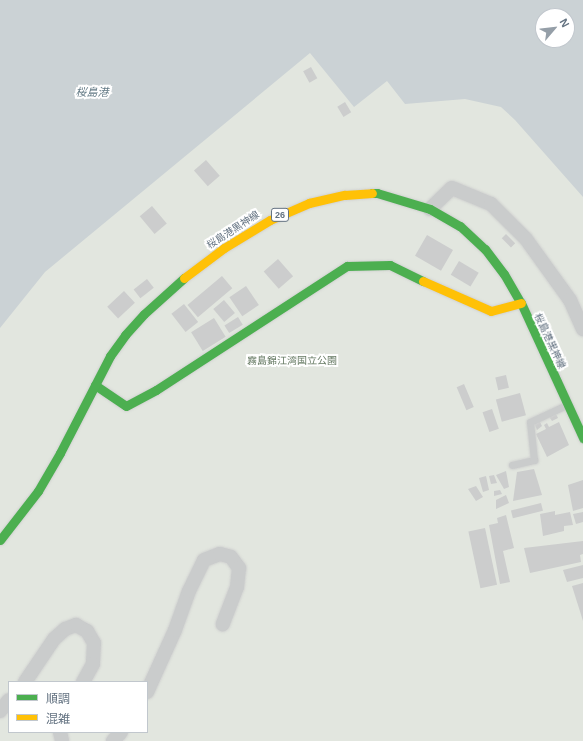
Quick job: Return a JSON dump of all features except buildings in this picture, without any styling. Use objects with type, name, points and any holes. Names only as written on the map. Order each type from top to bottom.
[{"type":"main road","name":"桜島港黒神線","points":[[0,540],[38,491],[60,453],[110,356],[125,335],[163,296],[224,248],[270,220],[309,203],[345,195],[377,193],[430,209],[460,226],[485,249],[504,274],[521,303],[583,438]]},
{"type":"main road","points":[[95,385],[126,406],[156,390],[347,266],[390,265],[449,294],[491,311],[521,303]]},
{"type":"street","points":[[430,209],[452,188],[490,204],[526,239],[570,300],[583,329]]},
{"type":"street","points":[[148,690],[175,630],[189,591],[204,560],[220,554],[231,557],[239,568],[237,587],[223,624]]},
{"type":"street","points":[[26,681],[54,639],[65,630],[76,625],[87,631],[94,643],[93,664],[84,681]]},
{"type":"street","points":[[0,711],[8,701]]},
{"type":"street","points":[[113,741],[120,733]]},
{"type":"lane","points":[[512,466],[534,460],[530,422],[568,404]]},
{"type":"green space","name":"霧島錦江湾国立公園","points":[[0,0],[583,0],[583,741],[0,741]]},
{"type":"water","name":"桜島港","points":[[0,0],[583,0],[583,197],[515,120],[501,107],[465,99],[405,104],[387,81],[354,107],[310,53],[45,272],[0,328]]},
{"type":"traffic: fast","points":[[372,193],[377,193],[430,209],[460,226],[485,249],[504,274],[521,303],[583,438]]},
{"type":"traffic: fast","points":[[95,385],[126,406],[156,390],[347,266],[390,265],[423,281]]},
{"type":"traffic: fast","points":[[0,540],[38,491],[60,453],[110,356],[125,335],[144,314],[184,278]]},
{"type":"traffic: slow","points":[[184,278],[224,248],[270,220],[309,203],[345,195],[372,193]]},
{"type":"traffic: slow","points":[[423,281],[491,311],[521,303]]}]
